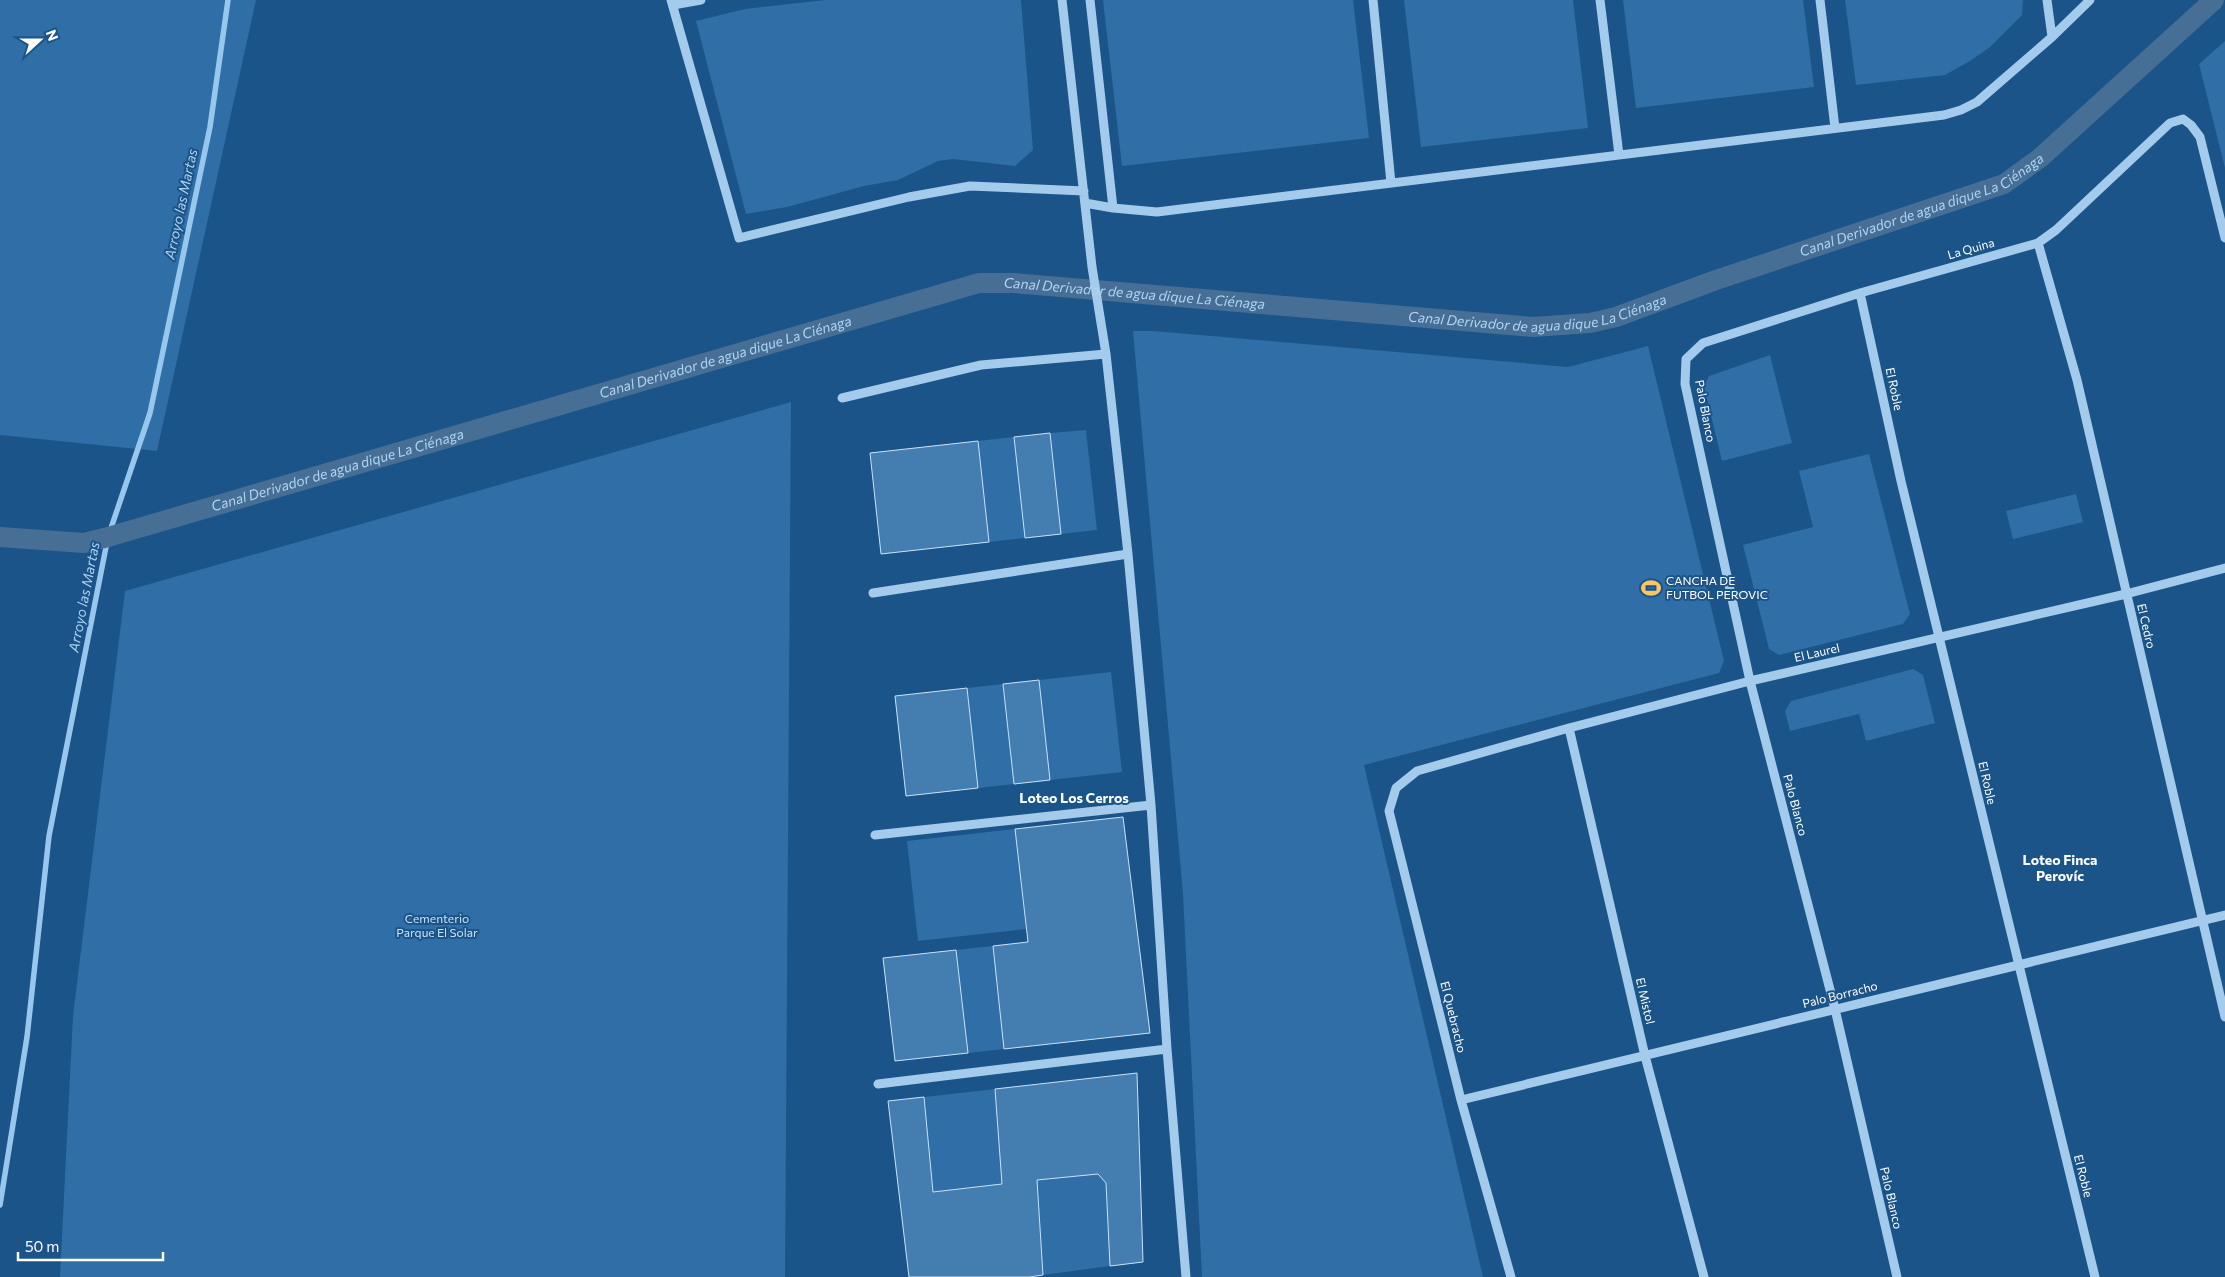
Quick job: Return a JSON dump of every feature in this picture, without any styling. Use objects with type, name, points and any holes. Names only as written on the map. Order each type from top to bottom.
[{"type":"street","points":[[702,0],[672,2],[738,238],[909,197],[970,186],[1084,191]]},
{"type":"street","points":[[1062,0],[1092,267],[1106,354],[1128,554],[1151,804],[1167,1048],[1186,1277]]},
{"type":"street","points":[[1090,0],[1113,208]]},
{"type":"street","points":[[1373,0],[1391,183]]},
{"type":"street","points":[[1600,0],[1618,155]]},
{"type":"street","points":[[1820,0],[1835,128]]},
{"type":"street","points":[[2047,0],[2052,37]]},
{"type":"street","points":[[1085,203],[1157,212],[1944,115],[1961,110],[1977,102],[2052,37],[2090,0]]},
{"type":"street","name":"La Quina","points":[[1703,343],[1860,294],[2038,243],[2056,230],[2170,122],[2183,119],[2191,125],[2200,137],[2225,238]]},
{"type":"street","name":"El Cedro","points":[[2038,243],[2077,380],[2225,1017]]},
{"type":"street","name":"El Roble","points":[[1860,294],[1901,481],[2095,1277]]},
{"type":"street","name":"Palo Blanco","points":[[1703,343],[1686,359],[1685,384],[1750,681],[1835,1009],[1897,1277]]},
{"type":"street","points":[[842,398],[981,366],[1106,354]]},
{"type":"street","points":[[873,593],[1128,554]]},
{"type":"street","name":"El Laurel","points":[[1417,771],[1569,728],[1750,681],[1939,639],[2225,568]]},
{"type":"street","name":"El Mistol","points":[[1569,728],[1645,1056],[1704,1277]]},
{"type":"street","name":"El Quebracho","points":[[1417,771],[1396,788],[1389,811],[1461,1100],[1511,1277]]},
{"type":"street","points":[[875,834],[1151,804]]},
{"type":"street","name":"Palo Borracho","points":[[1461,1100],[2225,915]]},
{"type":"street","points":[[878,1084],[1167,1048]]},
{"type":"green space","points":[[0,0],[256,0],[157,451],[0,435]]},
{"type":"green space","points":[[825,0],[1021,0],[1033,150],[1015,166],[953,159],[938,161],[898,180],[864,186],[787,207],[746,214],[696,21],[745,9]]},
{"type":"green space","points":[[1103,0],[1353,0],[1369,138],[1122,166]]},
{"type":"green space","points":[[1404,0],[1573,0],[1588,128],[1421,147]]},
{"type":"green space","points":[[1623,0],[1803,0],[1814,87],[1636,108]]},
{"type":"green space","points":[[1845,0],[2023,0],[2022,15],[1990,47],[1945,75],[1856,85]]},
{"type":"green space","points":[[2225,41],[2225,168],[2199,64]]},
{"type":"green space","points":[[1133,331],[1154,331],[1568,367],[1648,346],[1724,661],[1719,673],[1364,765],[1483,1277],[1202,1277],[1183,894]]},
{"type":"green space","points":[[1770,355],[1792,443],[1722,461],[1704,386],[1709,376]]},
{"type":"green space","name":"Cementerio Parque El Solar","points":[[791,402],[785,1277],[60,1277],[73,1016],[125,591]]},
{"type":"green space","points":[[1086,430],[1097,530],[1061,534],[1050,433]]},
{"type":"green space","points":[[1014,437],[1025,538],[989,542],[978,441]]},
{"type":"green space","points":[[1869,454],[1910,614],[1903,624],[1779,655],[1769,649],[1743,545],[1813,527],[1799,471]]},
{"type":"green space","points":[[2076,494],[2083,522],[2013,539],[2006,511]]},
{"type":"green space","points":[[1913,669],[1923,675],[1935,723],[1866,741],[1859,714],[1790,731],[1785,711],[1791,701]]},
{"type":"green space","points":[[1111,672],[1122,772],[1050,780],[1039,680]]},
{"type":"green space","points":[[1003,684],[1014,784],[978,788],[967,688]]},
{"type":"green space","points":[[1015,829],[1026,929],[918,941],[907,841]]},
{"type":"green space","points":[[993,946],[1004,1049],[968,1053],[956,950]]},
{"type":"green space","points":[[995,1089],[1002,1184],[933,1192],[924,1097]]},
{"type":"green space","points":[[1106,1173],[1110,1266],[1043,1275],[1037,1180]]},
{"type":"building","points":[[1050,433],[1061,534],[1025,538],[1014,437]]},
{"type":"building","points":[[978,441],[989,542],[881,554],[870,453]]},
{"type":"building","points":[[1039,680],[1050,780],[1014,784],[1003,684]]},
{"type":"building","points":[[967,688],[978,788],[906,796],[895,696]]},
{"type":"building","points":[[1123,817],[1150,1033],[1004,1049],[993,946],[1028,942],[1015,829]]},
{"type":"building","points":[[956,950],[968,1053],[895,1061],[883,958]]},
{"type":"building","points":[[1137,1073],[1143,1262],[1110,1266],[1106,1183],[1098,1174],[1037,1180],[1043,1275],[1029,1277],[909,1277],[888,1101],[924,1097],[933,1192],[1002,1184],[995,1089]]},
{"type":"waterway","name":"Arroyo las Martas","points":[[0,1205],[27,1037],[49,836],[108,537],[150,413],[210,127],[228,0]]},
{"type":"waterway","name":"Canal Derivador de agua dique La Ciénaga","points":[[0,537],[84,543],[108,537],[979,283],[1014,283],[1533,327],[1590,323],[1616,317],[1716,280],[2004,184],[2040,158],[2214,0]]},
{"type":"place","name":"CANCHA DE FUTBOL PEROVIC","points":[[1651,588]]},
{"type":"district","name":"Loteo Los Cerros","points":[[1074,798]]},
{"type":"district","name":"Loteo Finca Perovíc","points":[[2060,868]]}]
